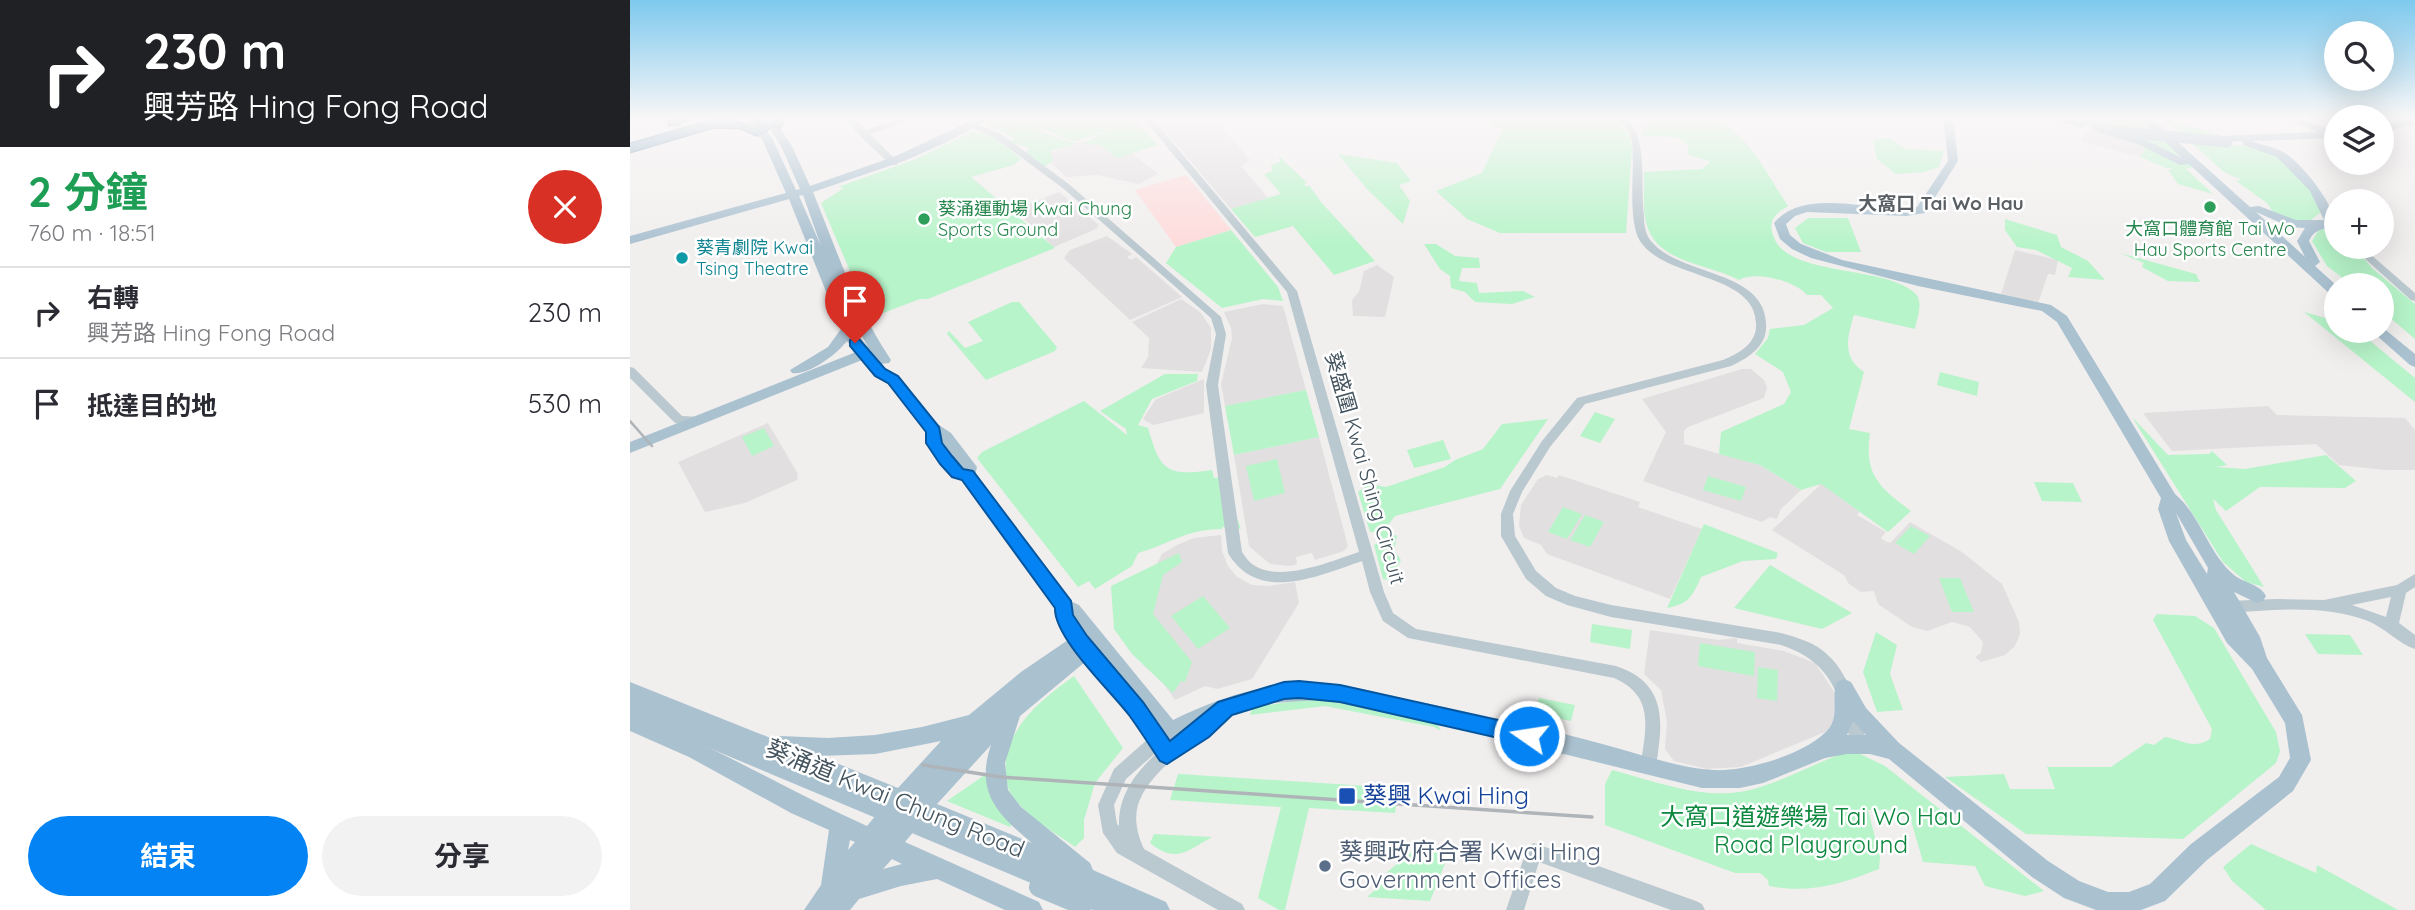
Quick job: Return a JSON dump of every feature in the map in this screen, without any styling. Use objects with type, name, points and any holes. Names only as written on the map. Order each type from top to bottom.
[{"type":"main road","points":[[777,160],[848,330],[868,348]]},
{"type":"main road","points":[[793,160],[807,188],[880,373],[890,376],[933,431],[934,443],[946,460],[958,473],[967,475],[1064,606],[1064,617],[1089,642],[1136,709],[1168,743],[1210,724],[1226,709],[1284,691],[1315,690],[1555,742],[1694,777],[1744,779],[1831,742],[1843,727],[1846,714],[1844,688]]},
{"type":"main road","points":[[1953,160],[1921,210],[1894,214],[1813,207],[1789,214],[1780,223],[1780,232],[1803,252],[1910,279],[2046,308],[2057,314],[2169,498],[2189,521],[2217,568],[2229,580],[2257,596]]},
{"type":"main road","points":[[2177,160],[2223,191]]},
{"type":"main road","points":[[2191,160],[2324,281]]},
{"type":"main road","points":[[2201,160],[2327,273]]},
{"type":"main road","points":[[2286,160],[2315,190],[2324,208]]},
{"type":"main road","points":[[630,235],[791,193],[892,161]]},
{"type":"main road","points":[[807,188],[836,179]]},
{"type":"main road","points":[[630,240],[751,208],[791,193]]},
{"type":"main road","points":[[751,208],[780,206],[798,210]]},
{"type":"main road","points":[[2255,208],[2294,224],[2324,226]]},
{"type":"main road","points":[[2314,262],[2303,242],[2308,231],[2318,226]]},
{"type":"main road","points":[[795,372],[833,350],[848,330]]},
{"type":"main road","points":[[2394,332],[2415,350]]},
{"type":"main road","points":[[2394,343],[2415,362]]},
{"type":"main road","points":[[630,440],[795,372],[868,348]]},
{"type":"main road","points":[[630,448],[868,348]]},
{"type":"main road","points":[[2169,498],[2166,509],[2170,520],[2222,602]]},
{"type":"main road","points":[[1844,688],[1866,723],[1895,751],[2060,883],[2100,901],[2129,903],[2157,893],[2167,885],[2199,852],[2286,784],[2301,760],[2295,721],[2259,663],[2234,637],[2215,576],[2217,568]]},
{"type":"main road","points":[[911,803],[1089,642]]},
{"type":"main road","points":[[840,897],[974,723],[1015,687],[1089,642]]},
{"type":"main road","name":"葵涌道 Kwai Chung Road","points":[[630,691],[702,723],[764,744],[911,803],[1089,898]]},
{"type":"main road","name":"葵涌道 Kwai Chung Road","points":[[630,704],[1089,898],[1158,910]]},
{"type":"main road","points":[[1013,708],[995,762],[998,793],[1003,804],[1089,898]]},
{"type":"main road","name":"葵涌道 Kwai Chung Road","points":[[630,711],[1120,910]]},
{"type":"main road","name":"葵涌道 Kwai Chung Road","points":[[630,722],[696,750],[738,775],[841,824],[1031,910]]},
{"type":"main road","points":[[764,744],[859,747],[939,734],[974,723]]},
{"type":"main road","points":[[1815,751],[1859,743],[1879,745],[1895,751]]},
{"type":"main road","points":[[840,897],[841,824]]},
{"type":"main road","points":[[816,910],[840,897],[894,877],[939,868]]},
{"type":"street","points":[[1031,160],[1067,187],[1216,317],[1221,334],[1212,384],[1220,462],[1235,553],[1240,564],[1269,577],[1283,577],[1365,555]]},
{"type":"street","name":"葵盛圍 Kwai Shing Circuit","points":[[1183,160],[1293,291],[1365,555],[1388,617],[1404,631],[1492,652],[1616,672],[1636,682],[1651,699],[1654,713],[1648,765]]},
{"type":"street","points":[[1637,160],[1640,226],[1644,241],[1666,259],[1718,277],[1742,291],[1760,313],[1760,333],[1747,353],[1727,363],[1581,401],[1546,444],[1516,491],[1507,513],[1508,536],[1531,575],[1551,593],[1611,611],[1792,642],[1826,661],[1844,688],[1859,743]]},
{"type":"street","points":[[2371,259],[2415,298]]},
{"type":"street","points":[[630,371],[679,420],[700,419]]},
{"type":"street","points":[[2325,604],[2400,590],[2415,580]]},
{"type":"street","points":[[2391,625],[2400,590]]},
{"type":"street","points":[[2368,613],[2380,593]]},
{"type":"street","points":[[2222,602],[2257,596],[2277,603]]},
{"type":"street","points":[[2222,602],[2325,604],[2368,613],[2391,625],[2415,643]]},
{"type":"street","points":[[1168,743],[1119,774],[1106,805],[1105,818],[1115,841],[1236,910]]},
{"type":"street","points":[[1515,910],[1534,852],[1696,910]]},
{"type":"shaded area","points":[[1048,160],[1141,160],[1158,174],[1139,184],[1097,175],[1067,177]]},
{"type":"shaded area","points":[[1190,160],[1249,160],[1241,166],[1268,198],[1231,209]]},
{"type":"shaded area","points":[[1186,175],[1231,230],[1176,247],[1135,190]]},
{"type":"shaded area","points":[[1059,192],[1099,225],[1096,229],[1054,247],[1015,210]]},
{"type":"shaded area","points":[[1107,236],[1132,254],[1127,257],[1131,260],[1136,257],[1182,297],[1130,320],[1064,258],[1070,250]]},
{"type":"shaded area","points":[[2015,250],[2058,260],[2055,275],[2048,274],[2038,303],[2001,294]]},
{"type":"shaded area","points":[[1377,265],[1394,277],[1385,317],[1353,316],[1352,300],[1359,292],[1364,271]]},
{"type":"shaded area","points":[[1181,299],[1200,312],[1211,328],[1211,349],[1202,372],[1141,368],[1148,357],[1149,338],[1132,322]]},
{"type":"shaded area","points":[[1263,304],[1283,306],[1306,390],[1225,406],[1221,384],[1232,338],[1224,312]]},
{"type":"shaded area","points":[[1742,369],[1751,369],[1764,380],[1767,387],[1764,398],[1688,427],[1684,431],[1684,444],[1760,465],[1801,490],[1781,509],[1777,519],[1770,517],[1762,522],[1643,481],[1666,432],[1642,399]]},
{"type":"shaded area","points":[[1204,379],[1204,413],[1153,425],[1143,419],[1156,399]]},
{"type":"shaded area","points":[[2268,406],[2277,415],[2405,418],[2415,430],[2415,470],[2339,465],[2316,444],[2172,451],[2143,413]]},
{"type":"shaded area","points":[[768,423],[798,474],[797,480],[745,503],[705,512],[678,462]]},
{"type":"shaded area","points":[[1319,437],[1348,546],[1344,551],[1315,560],[1312,553],[1296,557],[1297,564],[1291,566],[1270,564],[1249,546],[1234,455]]},
{"type":"shaded area","points":[[1547,475],[1557,478],[1559,475],[1640,502],[1638,507],[1702,529],[1670,599],[1547,554],[1541,545],[1524,538],[1519,526],[1521,505],[1538,479]]},
{"type":"shaded area","points":[[1820,480],[1860,511],[1857,515],[1886,532],[1881,538],[1885,541],[1890,543],[1910,522],[1962,552],[2002,584],[2019,622],[2020,634],[2015,646],[2005,655],[1981,662],[1975,657],[1981,653],[1983,642],[1970,627],[1952,622],[1927,631],[1912,627],[1878,604],[1874,591],[1861,592],[1849,584],[1844,575],[1772,530],[1819,486]]},
{"type":"shaded area","points":[[1221,535],[1222,551],[1228,566],[1237,577],[1252,585],[1269,586],[1295,582],[1299,603],[1252,679],[1217,689],[1205,686],[1175,700],[1149,663],[1151,575],[1162,554],[1177,545],[1194,538]]},
{"type":"shaded area","points":[[1650,630],[1718,640],[1737,638],[1737,643],[1784,651],[1815,663],[1835,693],[1837,705],[1834,723],[1825,732],[1741,767],[1707,769],[1674,761],[1665,749],[1667,722],[1661,690],[1644,674]]},
{"type":"green space","name":"葵涌運動場 Kwai Chung Sports Ground","points":[[912,160],[1019,160],[1014,165],[971,177],[1055,248],[928,299],[920,299],[870,318],[821,203],[844,188],[838,187]]},
{"type":"green space","points":[[1036,160],[1053,160],[1053,161],[1044,167]]},
{"type":"green space","points":[[1284,160],[1307,183],[1304,184],[1307,187],[1309,185],[1375,261],[1334,275],[1293,226],[1255,237],[1231,209],[1281,194],[1264,174],[1273,171],[1271,165]]},
{"type":"green space","points":[[1343,160],[1397,163],[1411,181],[1399,185],[1410,201],[1403,224],[1366,188]]},
{"type":"green space","points":[[1488,160],[1631,160],[1626,233],[1500,233],[1467,219],[1436,191],[1482,173]]},
{"type":"green space","points":[[1706,160],[1759,160],[1788,206],[1776,215],[1771,225],[1773,235],[1782,249],[1815,265],[1900,284],[1918,297],[1919,310],[1915,329],[1854,315],[1848,339],[1849,354],[1864,372],[1849,429],[1870,433],[1869,460],[1876,479],[1890,495],[1911,511],[1888,532],[1821,484],[1801,490],[1760,465],[1719,454],[1721,432],[1784,404],[1791,392],[1783,372],[1755,354],[1768,338],[1770,329],[1804,325],[1833,308],[1821,295],[1807,295],[1785,281],[1755,276],[1739,280],[1684,260],[1660,246],[1651,236],[1646,222],[1644,172],[1702,169],[1711,162]]},
{"type":"green space","points":[[1879,160],[1941,160],[1939,167],[1924,172],[1896,174]]},
{"type":"green space","points":[[2149,160],[2187,160],[2194,167],[2186,169],[2213,194],[2178,184],[2168,170],[2174,168],[2166,168]]},
{"type":"green space","points":[[2211,160],[2282,160],[2320,195],[2322,211],[2311,220],[2297,221],[2273,212],[2267,203],[2236,181],[2242,180],[2224,172]]},
{"type":"green space","points":[[1808,218],[1848,218],[1861,252],[1826,252],[1803,243],[1795,228]]},
{"type":"green space","points":[[2005,219],[2057,235],[2061,247],[2088,261],[2105,280],[2068,277],[2072,268],[2036,250],[2017,247],[2005,230]]},
{"type":"green space","points":[[2324,229],[2324,259],[2364,259],[2378,273],[2336,273],[2327,266],[2312,241],[2319,230]]},
{"type":"green space","points":[[1231,230],[1278,287],[1283,301],[1263,299],[1222,308],[1166,263],[1176,247]]},
{"type":"green space","points":[[1424,244],[1436,244],[1455,256],[1479,258],[1480,268],[1462,268],[1459,281],[1477,283],[1479,293],[1523,291],[1535,297],[1512,304],[1475,302],[1465,292],[1451,288],[1450,276],[1440,269]]},
{"type":"green space","points":[[2120,253],[2196,274],[2200,282],[2168,281],[2142,267],[2144,263]]},
{"type":"green space","points":[[2394,286],[2415,304],[2415,339],[2394,321]]},
{"type":"green space","points":[[1012,302],[1019,302],[1057,347],[1055,351],[986,380],[947,334],[949,331],[965,348],[983,341],[968,322]]},
{"type":"green space","points":[[2304,312],[2324,318],[2324,328]]},
{"type":"green space","points":[[2342,343],[2373,343],[2415,378],[2415,402]]},
{"type":"green space","points":[[1940,372],[1979,382],[1977,396],[1937,385]]},
{"type":"green space","points":[[1165,374],[1198,374],[1197,381],[1152,399],[1138,425],[1148,428],[1161,462],[1167,467],[1184,472],[1212,470],[1214,478],[1222,477],[1241,529],[1222,527],[1188,534],[1138,553],[1132,566],[1095,589],[1089,581],[1078,587],[977,458],[982,452],[1084,401],[1127,435],[1126,429],[1100,411]]},
{"type":"green space","points":[[1306,390],[1319,437],[1234,455],[1225,406]]},
{"type":"green space","points":[[1595,412],[1615,419],[1600,443],[1580,436]]},
{"type":"green space","points":[[2132,417],[2168,455],[2209,454],[2212,451],[2227,465],[2216,467],[2245,469],[2326,455],[2356,481],[2345,488],[2260,487],[2226,511],[2213,499],[2216,510],[2264,587],[2246,582],[2223,562]]},
{"type":"green space","points":[[1548,419],[1500,489],[1395,516],[1384,530],[1397,536],[1394,550],[1401,560],[1390,580],[1383,579],[1374,545],[1381,541],[1379,532],[1370,532],[1358,492],[1369,484],[1386,487],[1445,467],[1483,449],[1502,424]]},
{"type":"green space","points":[[764,428],[774,446],[752,456],[742,437]]},
{"type":"green space","points":[[1443,440],[1451,459],[1414,468],[1407,450]]},
{"type":"green space","points":[[1277,459],[1285,493],[1254,501],[1246,466]]},
{"type":"green space","points":[[1708,476],[1746,487],[1741,501],[1703,490]]},
{"type":"green space","points":[[2034,482],[2073,483],[2082,502],[2042,501]]},
{"type":"green space","points":[[1563,507],[1582,514],[1567,539],[1548,532]]},
{"type":"green space","points":[[1585,515],[1604,522],[1590,547],[1570,540]]},
{"type":"green space","points":[[1704,524],[1778,553],[1776,559],[1743,561],[1701,577],[1689,599],[1667,608]]},
{"type":"green space","points":[[1911,526],[1930,536],[1914,554],[1895,543]]},
{"type":"green space","points":[[1179,553],[1182,562],[1163,575],[1153,614],[1192,662],[1185,682],[1181,681],[1173,693],[1132,654],[1114,629],[1111,586]]},
{"type":"green space","points":[[1770,565],[1852,613],[1822,629],[1734,608]]},
{"type":"green space","points":[[1939,578],[1960,578],[1974,612],[1952,612]]},
{"type":"green space","points":[[1203,596],[1230,628],[1198,649],[1171,616]]},
{"type":"green space","points":[[2157,614],[2195,616],[2214,628],[2276,732],[2280,751],[2276,763],[2183,839],[2026,834],[1945,777],[2004,774],[2010,789],[2055,789],[2047,767],[2111,767],[2146,743],[2154,745],[2165,737],[2193,744],[2210,739],[2212,729],[2153,620]]},
{"type":"green space","points":[[1592,624],[1632,630],[1630,649],[1590,642]]},
{"type":"green space","points":[[1876,632],[1897,645],[1890,674],[1903,710],[1877,712],[1863,672]]},
{"type":"green space","points":[[2305,634],[2350,635],[2363,655],[2318,654]]},
{"type":"green space","points":[[1700,643],[1755,652],[1754,676],[1698,666]]},
{"type":"green space","points":[[1758,667],[1778,670],[1777,701],[1757,698]]},
{"type":"green space","points":[[1074,676],[1123,748],[1095,783],[1084,820],[1084,838],[1075,847],[1021,807],[1009,790],[1006,774],[1010,743],[1026,717]]},
{"type":"green space","points":[[1318,698],[1437,723],[1441,731],[1434,727],[1325,706],[1250,715],[1253,707]]},
{"type":"green space","points":[[1539,698],[1575,705],[1571,721],[1535,714]]},
{"type":"green space","name":"大窩口道遊樂場 Tai Wo Hau Road Playground","points":[[1841,754],[1860,754],[1885,766],[2044,891],[2025,896],[1985,886],[1975,866],[1923,862],[1910,817],[1893,816],[1890,810],[1868,810],[1880,857],[1879,869],[1838,883],[1798,889],[1769,886],[1768,880],[1760,873],[1735,873],[1605,825],[1605,784],[1612,770],[1678,788],[1729,793],[1769,784]]},
{"type":"green space","points":[[989,772],[994,801],[1012,824],[1010,827],[947,801]]},
{"type":"green space","points":[[1178,774],[1399,788],[1395,813],[1309,808],[1285,910],[1279,910],[1258,898],[1281,807],[1170,800]]},
{"type":"green space","points":[[1154,834],[1212,837],[1188,851],[1174,854],[1150,843]]},
{"type":"green space","points":[[2251,844],[2316,873],[2317,865],[2398,910],[2266,910],[2232,881],[2223,867]]},
{"type":"green space","points":[[1433,849],[1448,856],[1430,901],[1367,897],[1389,878],[1386,873],[1412,852]]},
{"type":"railway","points":[[630,421],[652,446]]},
{"type":"railway","points":[[923,765],[1001,777],[1592,817]]},
{"type":"place","name":"大窩口體育館 Tai Wo Hau Sports Centre","points":[[2210,207]]},
{"type":"place","name":"葵涌運動場 Kwai Chung Sports Ground","points":[[924,219]]},
{"type":"place","name":"葵青劇院 Kwai Tsing Theatre","points":[[682,258]]},
{"type":"place","name":"葵興 Kwai Hing","points":[[1347,796]]},
{"type":"place","name":"葵興政府合署 Kwai Hing Government Offices","points":[[1325,866]]},
{"type":"district","name":"大窩口 Tai Wo Hau","points":[[1941,203]]},
{"type":"route","points":[[855,343],[880,373],[890,376],[933,431],[934,443],[946,460],[958,473],[967,475],[1064,606],[1064,617],[1080,642],[1136,709],[1167,754],[1210,724],[1226,709],[1247,700],[1299,690],[1340,694],[1529,736]]}]
